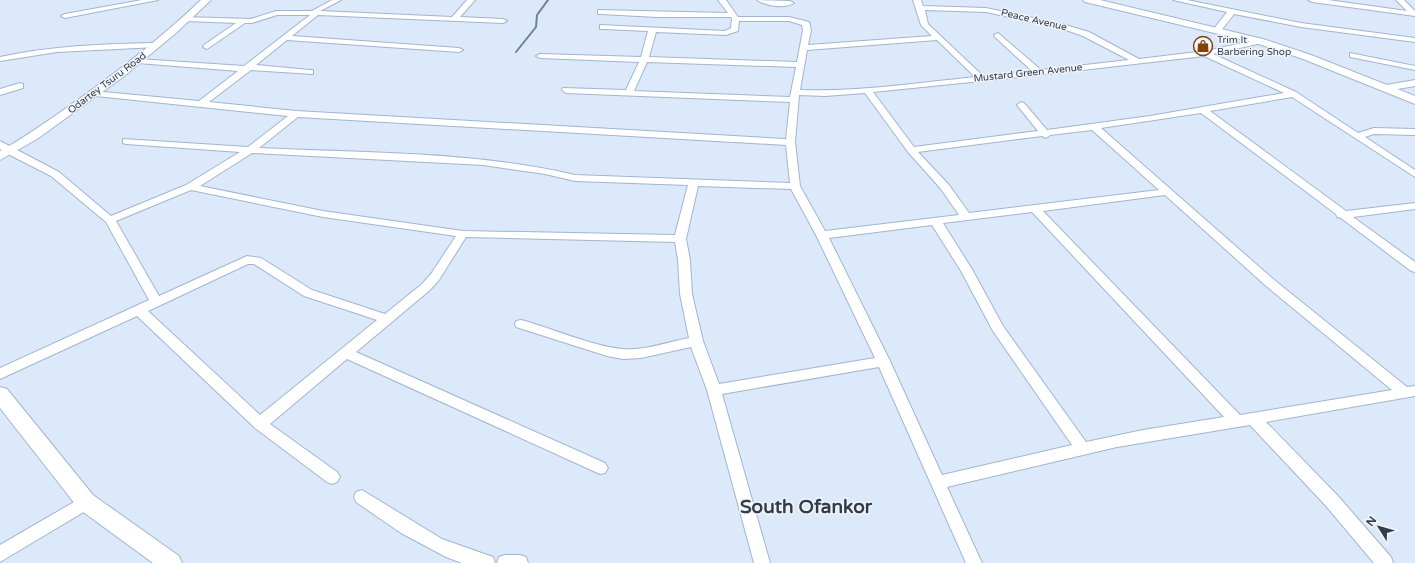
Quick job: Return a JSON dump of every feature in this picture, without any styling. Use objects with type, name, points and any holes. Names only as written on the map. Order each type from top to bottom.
[{"type":"street","points":[[65,16],[154,0]]},
{"type":"street","name":"Odartey Tsuru Road","points":[[3,151],[32,138],[96,94],[138,61],[154,45],[186,19],[206,0]]},
{"type":"street","points":[[201,104],[286,38],[314,13],[337,0]]},
{"type":"street","points":[[454,19],[471,0]]},
{"type":"street","points":[[603,27],[726,33],[735,29],[735,17],[722,0]]},
{"type":"street","points":[[761,0],[777,4],[790,4]]},
{"type":"street","points":[[917,0],[922,8],[923,21],[980,77]]},
{"type":"street","points":[[1088,0],[1259,41],[1307,56],[1415,100]]},
{"type":"street","points":[[1177,0],[1231,12],[1315,27],[1415,40]]},
{"type":"street","points":[[1312,0],[1414,14]]},
{"type":"street","points":[[1400,0],[1414,14]]},
{"type":"street","name":"Peace Avenue","points":[[922,8],[986,10],[1062,26],[1086,34],[1138,61]]},
{"type":"street","points":[[186,19],[244,21],[259,20],[282,12],[503,21]]},
{"type":"street","points":[[601,12],[774,18],[799,21],[806,24],[807,30],[795,96],[790,142],[795,186],[822,235],[850,296],[883,361],[974,563]]},
{"type":"street","points":[[1217,30],[1231,12]]},
{"type":"street","points":[[678,31],[682,15]]},
{"type":"street","points":[[207,47],[244,21]]},
{"type":"street","points":[[629,93],[644,59],[653,29]]},
{"type":"street","points":[[998,35],[1039,72]]},
{"type":"street","points":[[286,38],[459,50]]},
{"type":"street","points":[[804,48],[939,38]]},
{"type":"street","name":"Mustard Green Avenue","points":[[566,90],[629,93],[795,96],[867,90],[1206,53],[1259,41]]},
{"type":"street","points":[[0,59],[34,52],[65,49],[154,45]]},
{"type":"street","points":[[1206,53],[1293,94],[1415,174]]},
{"type":"street","points":[[1353,55],[1415,68]]},
{"type":"street","points":[[540,56],[801,65]]},
{"type":"street","points":[[138,61],[310,72]]},
{"type":"street","points":[[1386,88],[1415,83]]},
{"type":"street","points":[[0,92],[20,86]]},
{"type":"street","points":[[867,90],[911,150],[945,187],[967,218]]},
{"type":"street","points":[[96,94],[296,114],[790,142]]},
{"type":"street","points":[[911,150],[1046,135],[1093,126],[1204,111],[1293,94]]},
{"type":"street","points":[[1021,105],[1046,135]]},
{"type":"street","points":[[1204,111],[1341,215],[1415,268]]},
{"type":"street","points":[[110,220],[190,187],[211,176],[286,123],[296,114]]},
{"type":"street","points":[[1093,126],[1269,282],[1410,392]]},
{"type":"street","points":[[1357,136],[1374,131],[1415,132]]},
{"type":"street","points":[[126,141],[247,150],[483,162],[545,171],[575,178],[795,186]]},
{"type":"street","points":[[3,151],[44,167],[110,220],[157,303]]},
{"type":"street","points":[[694,182],[680,239],[684,260],[686,294],[696,341],[714,390],[762,563]]},
{"type":"street","points":[[190,187],[323,214],[463,234],[680,239]]},
{"type":"street","points":[[822,235],[1166,192]]},
{"type":"street","points":[[1341,215],[1415,206]]},
{"type":"street","points":[[1034,208],[1237,422]]},
{"type":"street","points":[[935,220],[967,271],[998,328],[1082,448]]},
{"type":"street","points":[[260,424],[387,319],[435,277],[463,234]]},
{"type":"street","points":[[0,374],[157,303],[242,262],[252,260],[257,261],[308,293],[387,319]]},
{"type":"street","points":[[139,310],[260,424],[332,476]]},
{"type":"street","points":[[521,324],[607,351],[623,354],[641,353],[696,341]]},
{"type":"street","points":[[345,353],[600,468]]},
{"type":"street","points":[[714,390],[798,377],[883,361]]},
{"type":"street","points":[[938,482],[1028,462],[1082,448],[1144,436],[1237,422],[1410,392]]},
{"type":"street","points":[[0,394],[86,502],[171,563]]},
{"type":"street","points":[[1254,418],[1332,501],[1385,563]]},
{"type":"street","points":[[362,497],[418,536],[433,544],[487,563]]},
{"type":"street","points":[[0,554],[86,502]]},
{"type":"street","points":[[505,563],[520,563]]},
{"type":"waterway","points":[[516,52],[536,27],[537,15],[548,0]]},
{"type":"place","name":"Trim It Barbering Shop","points":[[1203,46]]},
{"type":"district","name":"South Ofankor","points":[[806,507]]}]
